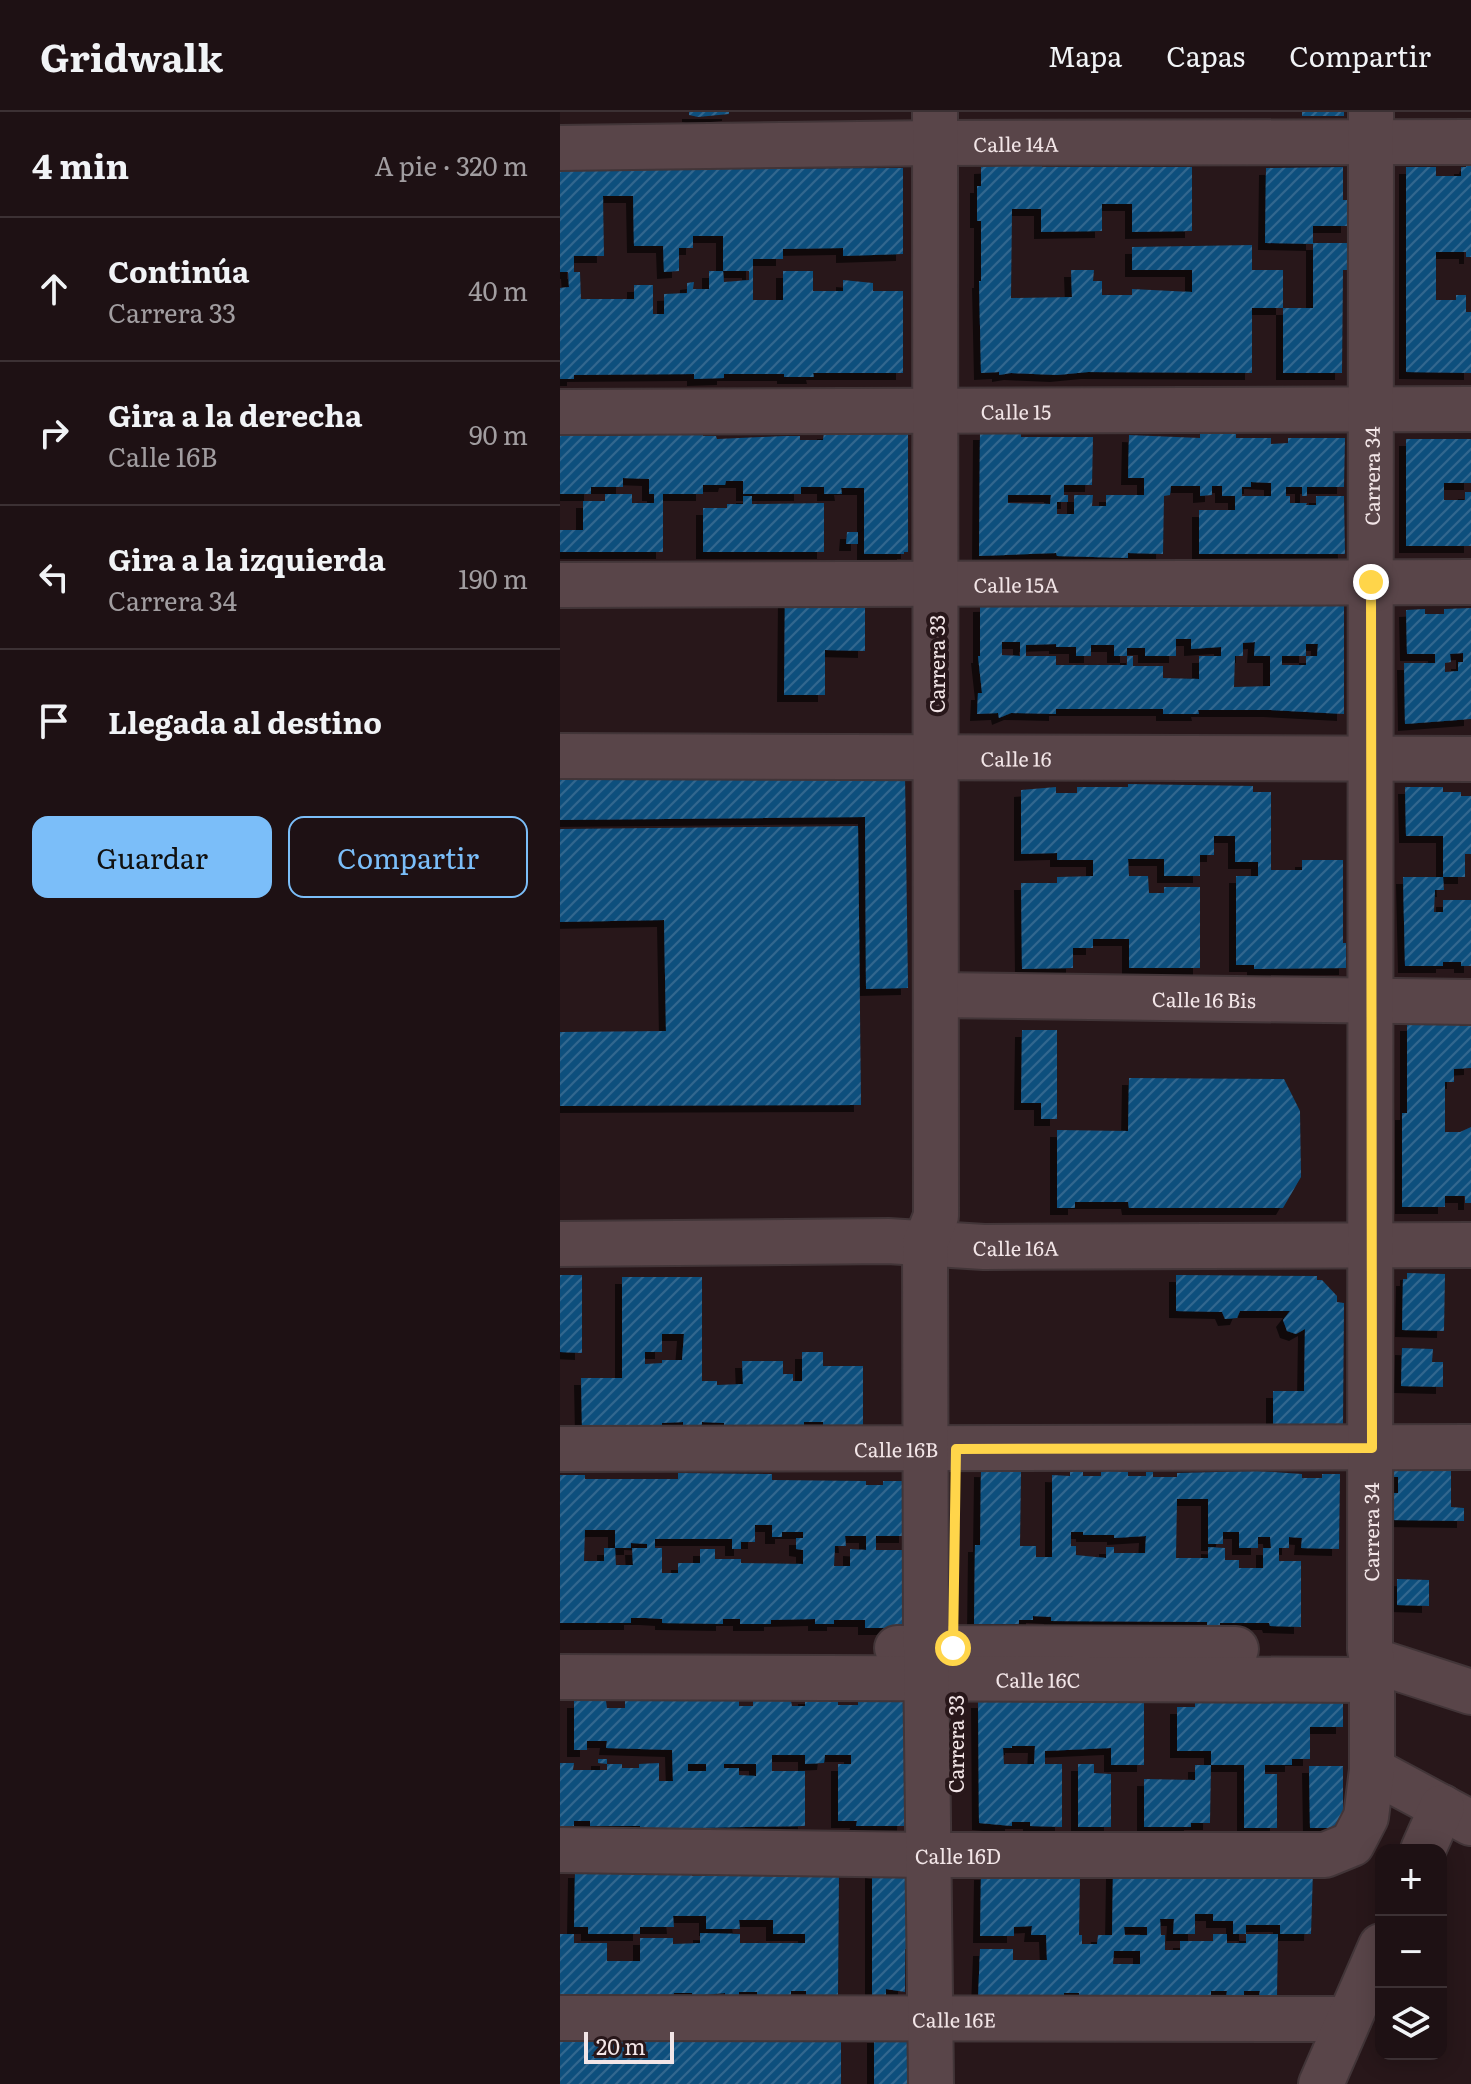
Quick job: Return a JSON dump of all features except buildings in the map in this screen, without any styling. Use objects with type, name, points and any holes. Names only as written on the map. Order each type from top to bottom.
[{"type":"street","name":"Calle 14A","points":[[560,148],[935,128],[1371,127],[1471,142]]},
{"type":"street","name":"Carrera 34","points":[[1352,1844],[1366,1817],[1372,1770],[1371,127]]},
{"type":"street","name":"Carrera 33","points":[[931,2084],[943,2019],[942,1449],[937,1234],[935,128]]},
{"type":"street","name":"Calle 15","points":[[560,412],[1471,409]]},
{"type":"street","name":"Calle 15A","points":[[560,585],[1471,582]]},
{"type":"street","name":"Calle 16","points":[[560,756],[1471,759]]},
{"type":"street","name":"Calle 16 Bis","points":[[936,995],[1471,1002]]},
{"type":"street","name":"Calle 16A","points":[[560,1244],[873,1241],[937,1234],[984,1247],[1471,1245]]},
{"type":"street","name":"Calle 16B","points":[[560,1449],[1471,1447]]},
{"type":"street","name":"Calle 16C","points":[[560,1647],[940,1663]]},
{"type":"street","name":"Calle 16C","points":[[560,1677],[940,1663],[1372,1663],[1471,1692]]},
{"type":"street","points":[[1372,1770],[1456,1815],[1429,1844]]},
{"type":"street","name":"Calle 16D","points":[[560,1850],[942,1855],[1325,1855],[1352,1844]]},
{"type":"street","points":[[1321,2084],[1375,1960]]},
{"type":"street","name":"Calle 16E","points":[[560,2018],[1349,2019]]},
{"type":"street","name":"Carrera 33","points":[[943,2019],[956,2084]]},
{"type":"route","points":[[953,1648],[956,1449],[1372,1448],[1371,582]]}]
